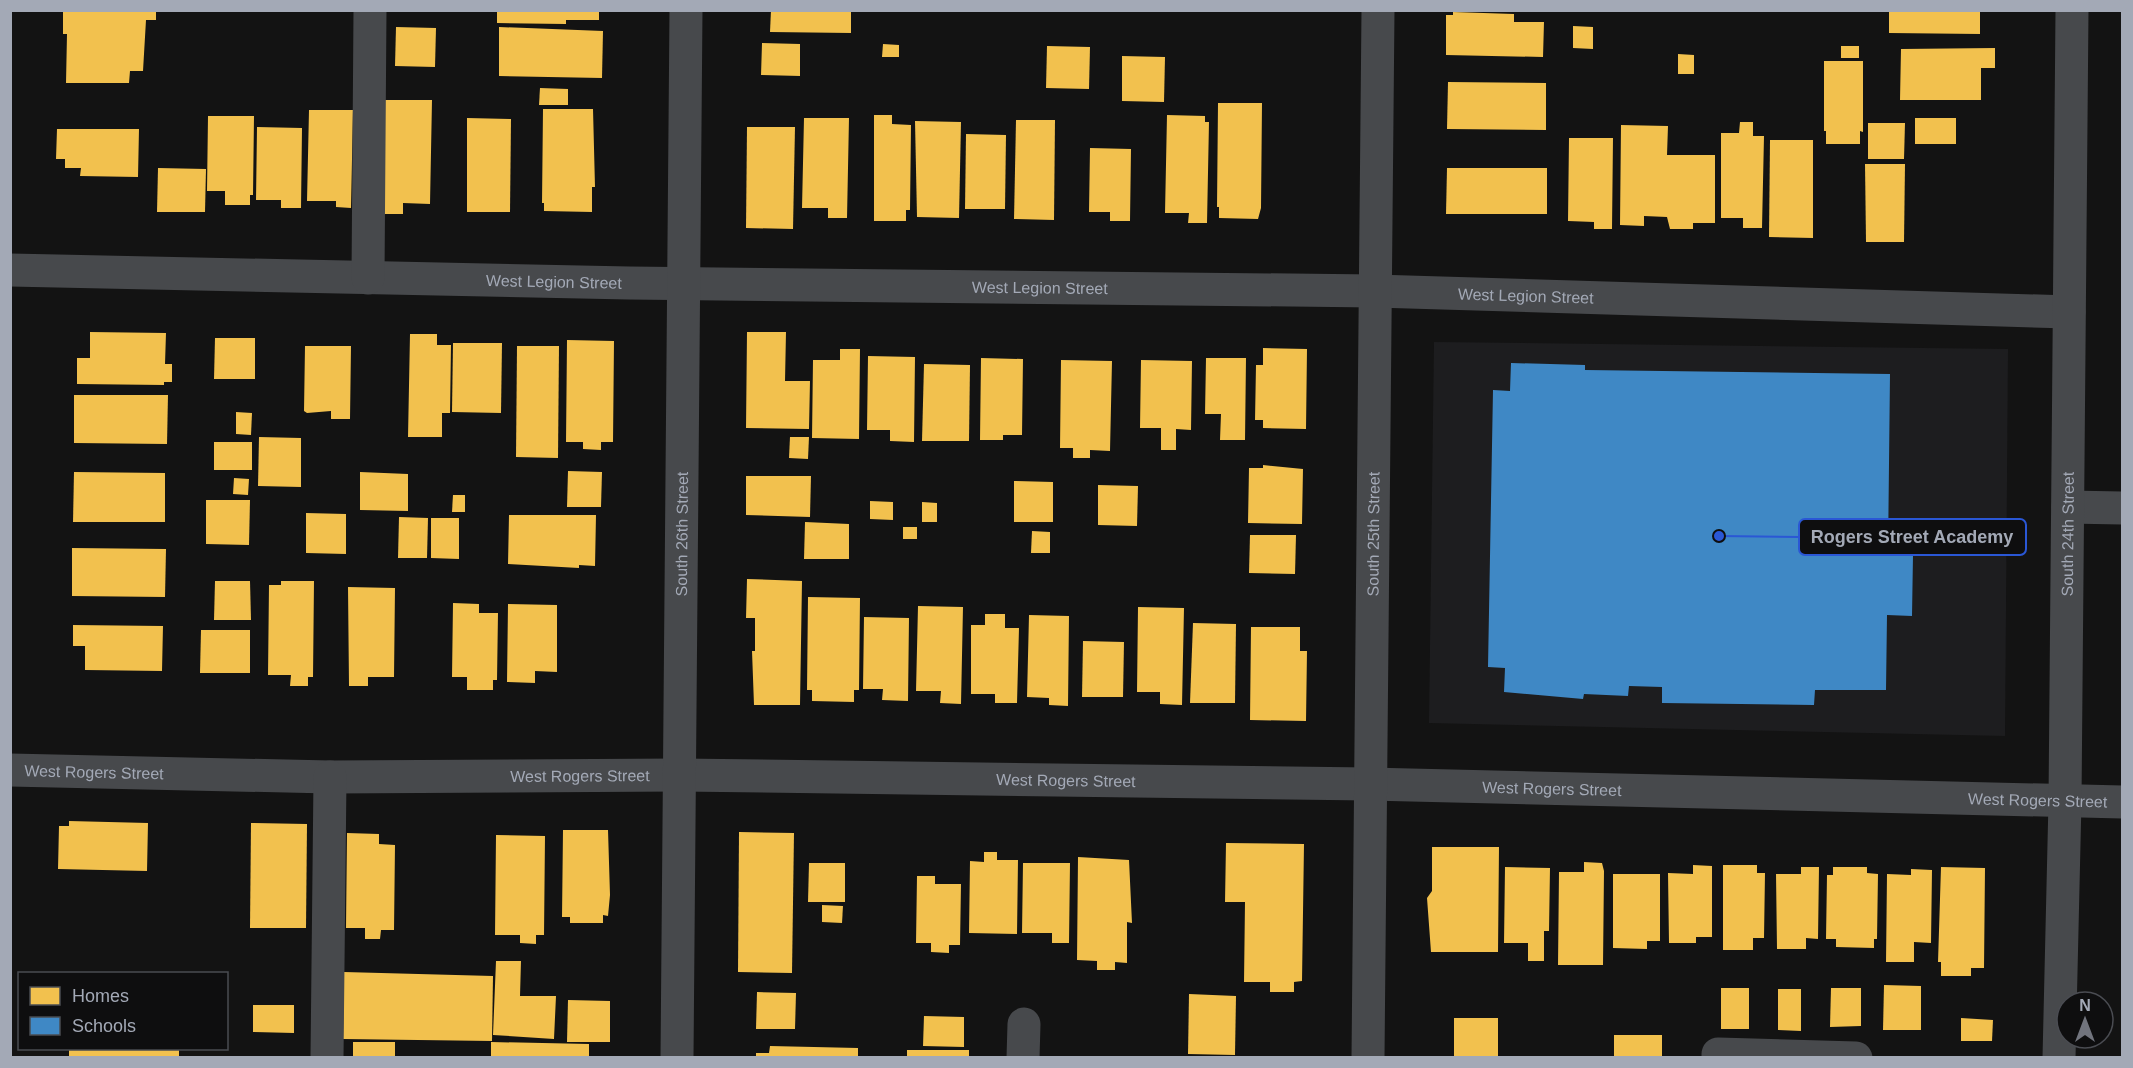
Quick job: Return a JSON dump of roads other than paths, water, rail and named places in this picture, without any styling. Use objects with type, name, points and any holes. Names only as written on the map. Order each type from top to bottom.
[{"type":"street","points":[[368,278],[370,10]]},
{"type":"street","name":"South 26th Street","points":[[677,1058],[686,10]]},
{"type":"street","name":"South 25th Street","points":[[1368,1058],[1378,10]]},
{"type":"street","name":"South 24th Street","points":[[2059,1058],[2065,801],[2072,10]]},
{"type":"street","name":"West Legion Street","points":[[10,270],[685,284],[1375,291],[2069,312]]},
{"type":"street","points":[[2068,507],[2122,508]]},
{"type":"street","name":"West Rogers Street","points":[[10,770],[330,777],[680,776],[1369,784],[2122,802]]},
{"type":"street","points":[[327,1058],[330,777]]},
{"type":"street","points":[[1023,1058],[1024,1024]]},
{"type":"street","points":[[1718,1058],[1718,1054],[1856,1058]]},
{"type":"place","name":"Rogers Street Academy","points":[[1719,536]]}]
